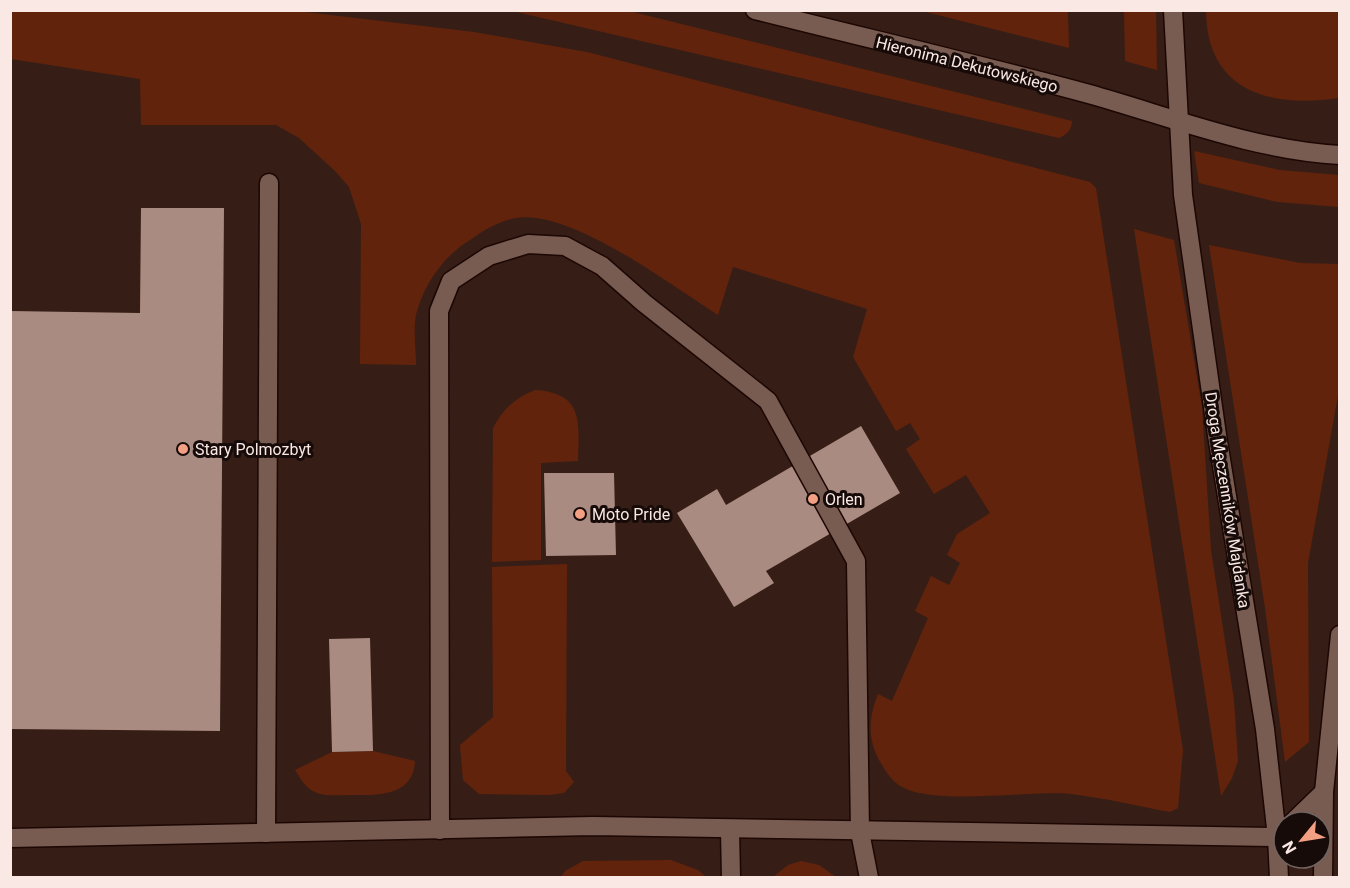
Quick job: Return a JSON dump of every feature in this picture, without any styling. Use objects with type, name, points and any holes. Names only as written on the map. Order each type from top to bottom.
[{"type":"street","name":"Hieronima Dekutowskiego","points":[[754,10],[1088,94],[1178,123],[1255,142],[1340,154]]},
{"type":"street","name":"Droga Męczenników Majdanka","points":[[1173,10],[1183,195],[1217,435],[1278,810]]},
{"type":"street","points":[[266,833],[269,183]]},
{"type":"street","points":[[440,830],[439,311],[451,281],[489,256],[528,244],[565,246],[602,266],[644,303],[768,401],[856,561],[860,832],[869,878]]},
{"type":"street","points":[[1323,878],[1324,792],[1340,635]]},
{"type":"street","points":[[1305,810],[1324,792]]},
{"type":"street","points":[[10,838],[593,826],[860,832],[1272,834]]},
{"type":"street","points":[[730,829],[731,878]]},
{"type":"shaded area","points":[[11,11],[297,11],[474,32],[587,52],[1090,182],[1096,188],[1183,750],[1178,808],[1170,812],[1071,794],[960,797],[918,793],[898,785],[879,760],[871,735],[871,719],[878,694],[892,701],[928,618],[915,611],[931,576],[949,585],[960,563],[947,555],[957,534],[990,513],[966,475],[934,494],[906,449],[920,439],[910,423],[896,431],[853,357],[867,309],[733,267],[718,315],[618,250],[588,235],[560,224],[534,218],[511,219],[488,228],[449,256],[429,283],[416,315],[416,365],[360,364],[361,224],[349,187],[299,138],[276,125],[141,125],[140,79],[11,59]]},
{"type":"shaded area","points":[[512,11],[629,11],[1072,121],[1072,124],[1068,132],[1059,138]]},
{"type":"shaded area","points":[[922,11],[1068,11],[1069,48]]},
{"type":"shaded area","points":[[1124,11],[1156,11],[1157,70],[1125,61]]},
{"type":"shaded area","points":[[1206,11],[1339,11],[1339,98],[1289,100],[1247,89],[1230,77],[1218,60],[1209,38]]},
{"type":"shaded area","points":[[1194,151],[1280,170],[1339,175],[1339,207],[1277,202],[1199,183]]},
{"type":"shaded area","points":[[1134,229],[1174,240],[1202,407],[1211,550],[1234,700],[1238,761],[1232,778],[1221,796]]},
{"type":"shaded area","points":[[1209,245],[1300,263],[1339,264],[1339,390],[1308,563],[1309,742],[1285,762],[1265,608]]},
{"type":"shaded area","points":[[535,390],[551,392],[563,397],[575,412],[579,434],[578,461],[541,463],[541,560],[492,562],[493,428],[510,405]]},
{"type":"shaded area","points":[[567,564],[566,771],[574,782],[564,793],[549,795],[479,794],[463,780],[460,745],[493,717],[492,567]]},
{"type":"shaded area","points":[[373,751],[415,761],[413,773],[408,782],[401,788],[382,794],[326,795],[310,789],[295,770],[332,752]]},
{"type":"shaded area","points":[[671,860],[698,870],[706,877],[561,877],[565,871],[583,861]]},
{"type":"shaded area","points":[[801,861],[819,865],[836,877],[773,877],[788,865]]},
{"type":"building","points":[[141,208],[224,208],[220,731],[10,729],[10,311],[140,313]]},
{"type":"building","name":"Orlen","points":[[861,426],[900,493],[766,571],[774,583],[734,607],[677,513],[717,489],[726,505]]},
{"type":"building","name":"Moto Pride","points":[[544,473],[614,473],[616,555],[546,556]]},
{"type":"building","points":[[370,638],[373,751],[332,752],[329,639]]},
{"type":"place","name":"Stary Polmozbyt","points":[[183,449]]},
{"type":"place","name":"Orlen","points":[[813,499]]},
{"type":"place","name":"Moto Pride","points":[[580,514]]}]
